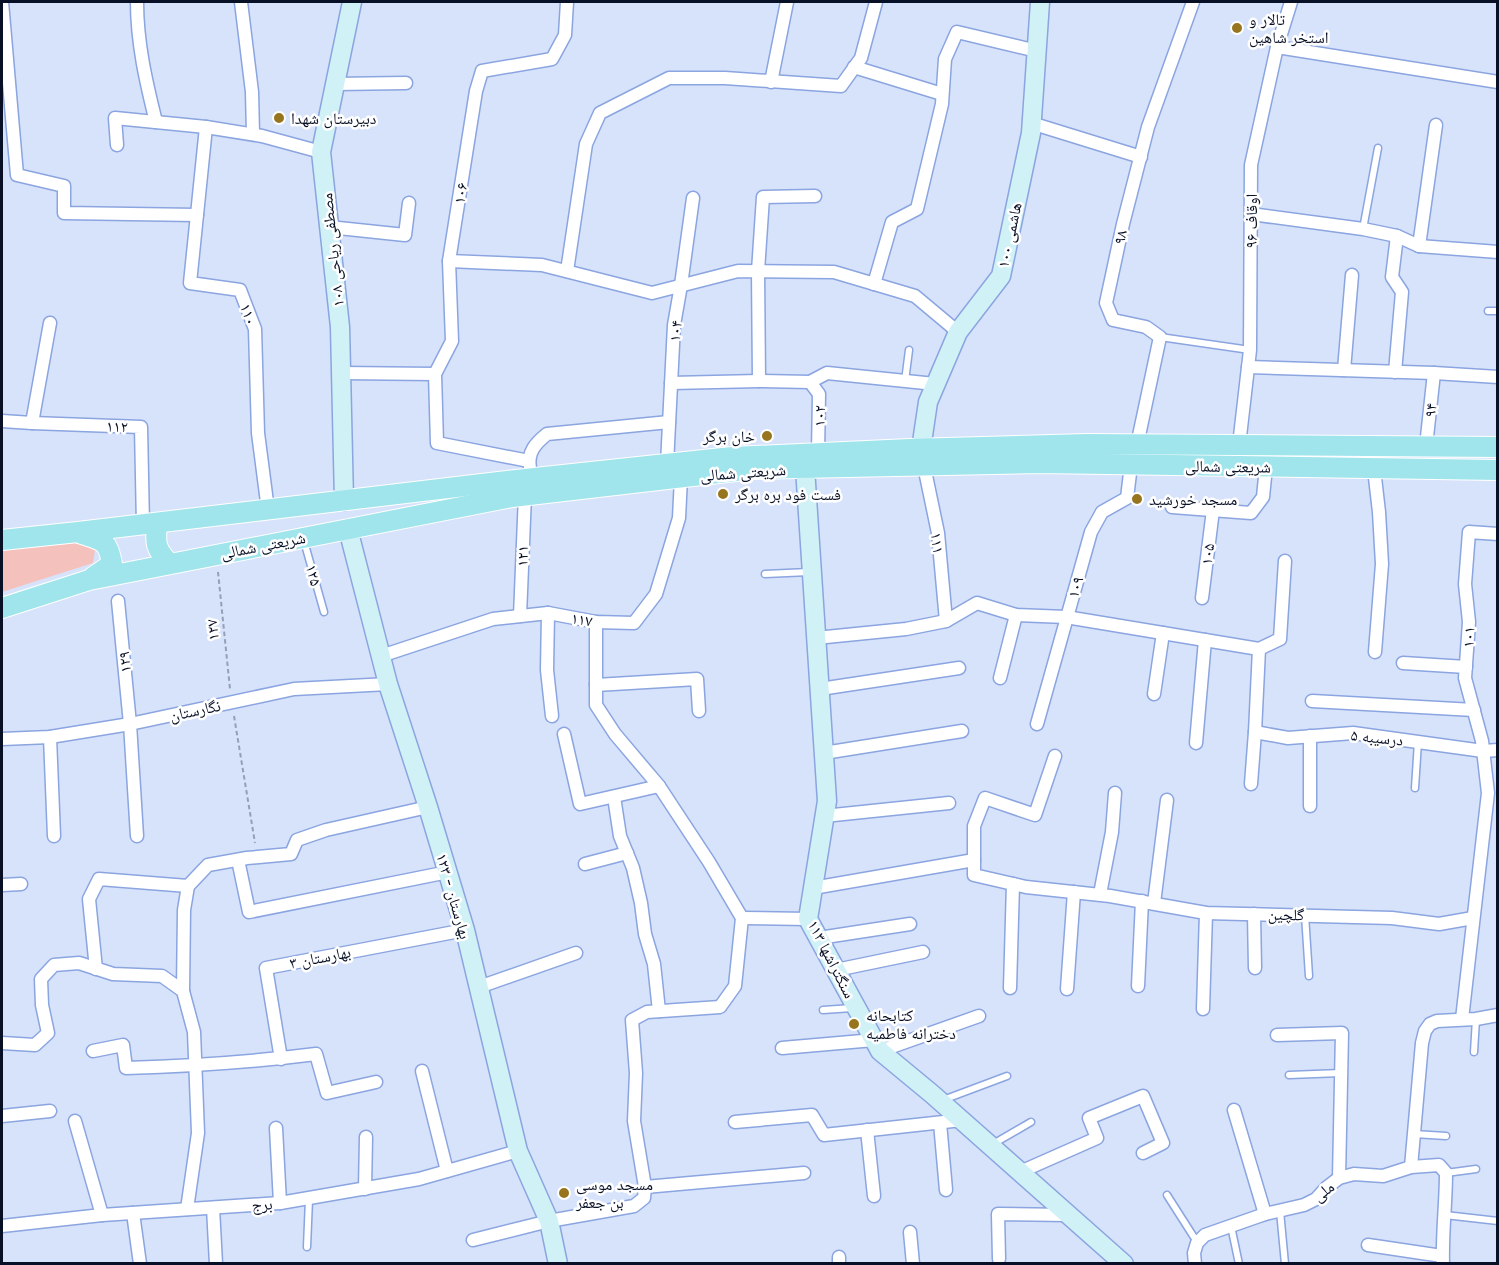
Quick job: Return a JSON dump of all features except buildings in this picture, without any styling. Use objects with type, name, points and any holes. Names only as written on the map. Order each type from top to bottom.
[{"type":"main road","name":"شریعتی شمالی","points":[[2,540],[528,478],[753,469],[812,461],[1040,455],[1137,445],[1497,447]]},
{"type":"main road","name":"شریعتی شمالی","points":[[1040,455],[1131,465],[1497,470]]},
{"type":"main road","name":"شریعتی شمالی","points":[[2,608],[89,580],[348,529],[528,478]]},
{"type":"main road","points":[[150,524],[160,554],[171,564]]},
{"type":"main road","points":[[78,532],[103,540],[110,552],[112,564],[89,580]]},
{"type":"street","points":[[2,2],[16,176],[64,186],[64,213],[197,215]]},
{"type":"street","points":[[137,2],[137,22],[145,81],[156,122]]},
{"type":"street","points":[[241,2],[252,92],[253,134]]},
{"type":"street","name":"مصطفی ریاحی ۱۰۸","points":[[344,501],[340,327],[321,152],[352,2]]},
{"type":"street","name":"۱۰۶","points":[[528,478],[437,443],[435,374],[452,341],[449,261],[476,91],[482,71],[552,59],[565,35],[567,2]]},
{"type":"street","points":[[771,82],[787,2]]},
{"type":"street","points":[[567,271],[586,144],[600,113],[669,78],[725,78],[841,86],[861,58],[876,2]]},
{"type":"street","name":"هاشمی ۱۰۰","points":[[922,457],[928,402],[935,384],[958,332],[1001,276],[1030,133],[1040,2]]},
{"type":"street","name":"۹۸","points":[[1160,337],[1146,327],[1113,320],[1106,303],[1123,224],[1148,127],[1193,2]]},
{"type":"street","name":"اوقاف ۹۶","points":[[1239,445],[1250,350],[1251,165],[1277,47],[1291,2]]},
{"type":"street","points":[[873,284],[892,222],[917,209],[942,104],[945,59],[957,32],[1037,51]]},
{"type":"street","points":[[1277,47],[1497,82]]},
{"type":"street","points":[[854,67],[942,94]]},
{"type":"street","points":[[335,84],[406,83]]},
{"type":"street","points":[[117,145],[116,118],[253,134],[321,152]]},
{"type":"street","points":[[1031,123],[1140,157]]},
{"type":"street","points":[[1419,246],[1436,125]]},
{"type":"street","name":"۱۱۰","points":[[206,127],[190,283],[240,290],[255,329],[258,433],[268,510]]},
{"type":"street","points":[[759,381],[758,271],[763,197],[815,196]]},
{"type":"street","name":"۱۰۴","points":[[674,471],[669,422],[674,325],[693,198]]},
{"type":"street","points":[[329,227],[405,235],[410,203]]},
{"type":"street","points":[[1251,214],[1363,229],[1396,236],[1419,246],[1497,252]]},
{"type":"street","points":[[1395,372],[1402,292],[1392,277],[1396,236]]},
{"type":"street","points":[[449,261],[543,265],[652,293],[738,271],[834,272],[915,296],[958,332]]},
{"type":"street","points":[[1344,370],[1352,275]]},
{"type":"street","points":[[2,421],[32,423],[50,323]]},
{"type":"street","points":[[1137,445],[1160,337]]},
{"type":"street","points":[[1248,367],[1497,377]]},
{"type":"street","points":[[341,373],[435,374]]},
{"type":"street","points":[[671,382],[810,382],[826,373],[935,384]]},
{"type":"street","name":"۹۴","points":[[1426,446],[1434,374]]},
{"type":"street","name":"۱۰۲","points":[[810,382],[819,394],[812,461]]},
{"type":"street","points":[[528,478],[533,446],[547,434],[669,422]]},
{"type":"street","name":"۱۱۲","points":[[32,423],[141,427],[150,524]]},
{"type":"street","name":"۱۱۱","points":[[922,457],[938,533],[946,621]]},
{"type":"street","name":"سنگتراشها ۱۱۳","points":[[812,461],[812,572],[827,801],[808,919],[877,1046],[1124,1263]]},
{"type":"street","name":"۱۰۹","points":[[1037,724],[1091,532],[1102,512],[1127,498],[1131,465]]},
{"type":"street","points":[[1173,507],[1251,513],[1263,497],[1266,467]]},
{"type":"street","points":[[1374,469],[1382,564],[1375,652]]},
{"type":"street","name":"۱۱۷","points":[[381,657],[493,619],[548,613],[596,622],[634,623],[656,594],[679,518],[674,471]]},
{"type":"street","name":"۱۲۱","points":[[520,616],[528,478]]},
{"type":"street","name":"۱۰۵","points":[[1202,598],[1213,510]]},
{"type":"street","name":"بهارستان - ۱۲۳","points":[[348,529],[388,684],[465,930],[518,1151],[549,1221],[558,1263]]},
{"type":"street","name":"۱۰۱","points":[[1462,1019],[1488,793],[1482,746],[1465,678],[1469,622],[1465,584],[1469,532],[1497,534]]},
{"type":"street","points":[[816,638],[906,629],[946,621],[977,603],[1016,615],[1066,617],[1259,649],[1280,639],[1285,561]]},
{"type":"street","name":"۱۲۹","points":[[118,601],[130,724],[137,836]]},
{"type":"street","points":[[548,613],[547,670],[552,716]]},
{"type":"street","points":[[1000,678],[1016,615]]},
{"type":"street","points":[[473,1240],[549,1221],[634,1206],[644,1198],[645,1187],[634,1121],[636,1073],[632,1020],[647,1012],[720,1007],[735,986],[741,918],[709,862],[659,786],[615,734],[596,705],[596,622]]},
{"type":"street","points":[[1154,694],[1164,633]]},
{"type":"street","points":[[1196,743],[1205,640]]},
{"type":"street","points":[[1251,784],[1256,732],[1259,649]]},
{"type":"street","points":[[1403,663],[1466,667]]},
{"type":"street","points":[[820,689],[958,669]]},
{"type":"street","points":[[596,686],[697,679],[699,711]]},
{"type":"street","name":"نگارستان","points":[[2,738],[50,737],[130,724],[294,689],[388,684]]},
{"type":"street","points":[[1312,700],[1474,710]]},
{"type":"street","points":[[824,753],[962,731]]},
{"type":"street","name":"درسیبه ۵","points":[[1256,732],[1288,738],[1353,733],[1418,742],[1482,746],[1497,750]]},
{"type":"street","points":[[564,734],[580,804],[659,786]]},
{"type":"street","points":[[1310,736],[1310,806]]},
{"type":"street","points":[[50,737],[54,836]]},
{"type":"street","points":[[813,888],[974,860],[974,826],[984,798],[1035,815],[1054,756]]},
{"type":"street","points":[[1100,894],[1112,832],[1115,793]]},
{"type":"street","points":[[614,797],[620,836],[633,868],[645,934],[654,964],[659,1011]]},
{"type":"street","points":[[1138,986],[1148,902],[1167,800]]},
{"type":"street","points":[[824,816],[949,803]]},
{"type":"street","points":[[188,1209],[198,1133],[194,1032],[183,991],[184,910],[188,886],[208,865],[291,854],[297,840],[326,830],[428,807]]},
{"type":"street","points":[[585,864],[627,853]]},
{"type":"street","points":[[238,860],[249,912],[448,872]]},
{"type":"street","name":"گلچین","points":[[974,860],[974,875],[1026,887],[1100,894],[1206,913],[1392,918],[1439,924],[1473,918]]},
{"type":"street","points":[[96,969],[89,899],[99,879],[188,886]]},
{"type":"street","points":[[2,885],[21,884]]},
{"type":"street","points":[[1010,988],[1013,884]]},
{"type":"street","points":[[1067,989],[1074,892]]},
{"type":"street","points":[[1203,1009],[1206,913]]},
{"type":"street","points":[[1254,914],[1255,968]]},
{"type":"street","points":[[741,918],[808,919]]},
{"type":"street","points":[[819,938],[910,924]]},
{"type":"street","name":"بهارستان ۳","points":[[281,1059],[266,968],[465,930]]},
{"type":"street","points":[[836,970],[923,952]]},
{"type":"street","points":[[479,987],[576,953]]},
{"type":"street","points":[[2,1043],[34,1045],[48,1033],[42,1005],[42,979],[54,965],[79,963],[112,974],[162,976],[183,991]]},
{"type":"street","points":[[1410,1167],[1425,1031],[1430,1024],[1437,1021],[1497,1015]]},
{"type":"street","points":[[782,1047],[877,1046],[979,1016]]},
{"type":"street","points":[[1277,1035],[1342,1033],[1339,1178]]},
{"type":"street","points":[[93,1051],[123,1045],[126,1068],[196,1066],[316,1054],[327,1093],[376,1082]]},
{"type":"street","points":[[422,1071],[447,1172]]},
{"type":"street","points":[[1020,1172],[1097,1138],[1089,1118],[1143,1096],[1163,1143],[1143,1153]]},
{"type":"street","points":[[1234,1110],[1265,1214]]},
{"type":"street","points":[[2,1116],[50,1111]]},
{"type":"street","points":[[735,1122],[812,1115],[824,1135],[962,1120]]},
{"type":"street","points":[[75,1121],[102,1215]]},
{"type":"street","points":[[940,1123],[946,1190]]},
{"type":"street","points":[[276,1128],[280,1203]]},
{"type":"street","points":[[867,1130],[874,1196]]},
{"type":"street","points":[[365,1189],[366,1137]]},
{"type":"street","name":"برج","points":[[2,1226],[102,1215],[309,1199],[419,1179],[518,1151]]},
{"type":"street","name":"ملی","points":[[1197,1243],[1205,1235],[1316,1199],[1339,1178],[1354,1174],[1383,1176],[1410,1167],[1443,1169]]},
{"type":"street","points":[[1368,1245],[1442,1260],[1445,1215],[1443,1169]]},
{"type":"street","points":[[645,1187],[804,1173]]},
{"type":"street","points":[[213,1208],[216,1263]]},
{"type":"street","points":[[133,1213],[140,1263]]},
{"type":"street","points":[[999,1259],[998,1214],[1068,1215]]},
{"type":"street","points":[[910,1232],[913,1263]]},
{"type":"street","points":[[1195,1263],[1194,1253],[1197,1243]]},
{"type":"lane","points":[[1363,229],[1378,148]]},
{"type":"lane","points":[[1488,311],[1497,311]]},
{"type":"lane","points":[[1160,337],[1250,350]]},
{"type":"lane","points":[[905,381],[909,350]]},
{"type":"lane","name":"۱۲۵","points":[[303,537],[324,612]]},
{"type":"lane","points":[[765,574],[812,572]]},
{"type":"lane","points":[[1415,788],[1418,742]]},
{"type":"lane","points":[[1305,915],[1309,976]]},
{"type":"lane","points":[[823,1010],[856,1007]]},
{"type":"lane","points":[[1474,1052],[1476,1018]]},
{"type":"lane","points":[[1288,1075],[1341,1072]]},
{"type":"lane","points":[[940,1101],[1007,1076]]},
{"type":"lane","points":[[990,1146],[1031,1122]]},
{"type":"lane","points":[[1414,1134],[1446,1136]]},
{"type":"lane","points":[[1443,1169],[1476,1169]]},
{"type":"lane","points":[[1167,1195],[1197,1243]]},
{"type":"lane","points":[[307,1246],[309,1199]]},
{"type":"lane","points":[[1280,1210],[1284,1263]]},
{"type":"lane","points":[[1445,1215],[1497,1221]]},
{"type":"lane","points":[[1231,1226],[1239,1263]]},
{"type":"path","name":"۱۲۷","points":[[216,555],[231,702],[257,857]]},
{"type":"shaded area","points":[[72,541],[95,550],[93,563],[2,592],[2,551]]},
{"type":"place","name":"تالار و استخر شاهین","points":[[1237,28]]},
{"type":"place","name":"دبیرستان شهدا","points":[[279,118]]},
{"type":"place","name":"خان برگر","points":[[767,436]]},
{"type":"place","name":"فست فود بره برگر","points":[[723,494]]},
{"type":"place","name":"مسجد خورشید","points":[[1137,499]]},
{"type":"place","name":"کتابحانه دخترانه فاطمیه","points":[[854,1024]]},
{"type":"place","name":"مسجد موسی بن جعفر","points":[[564,1193]]}]
